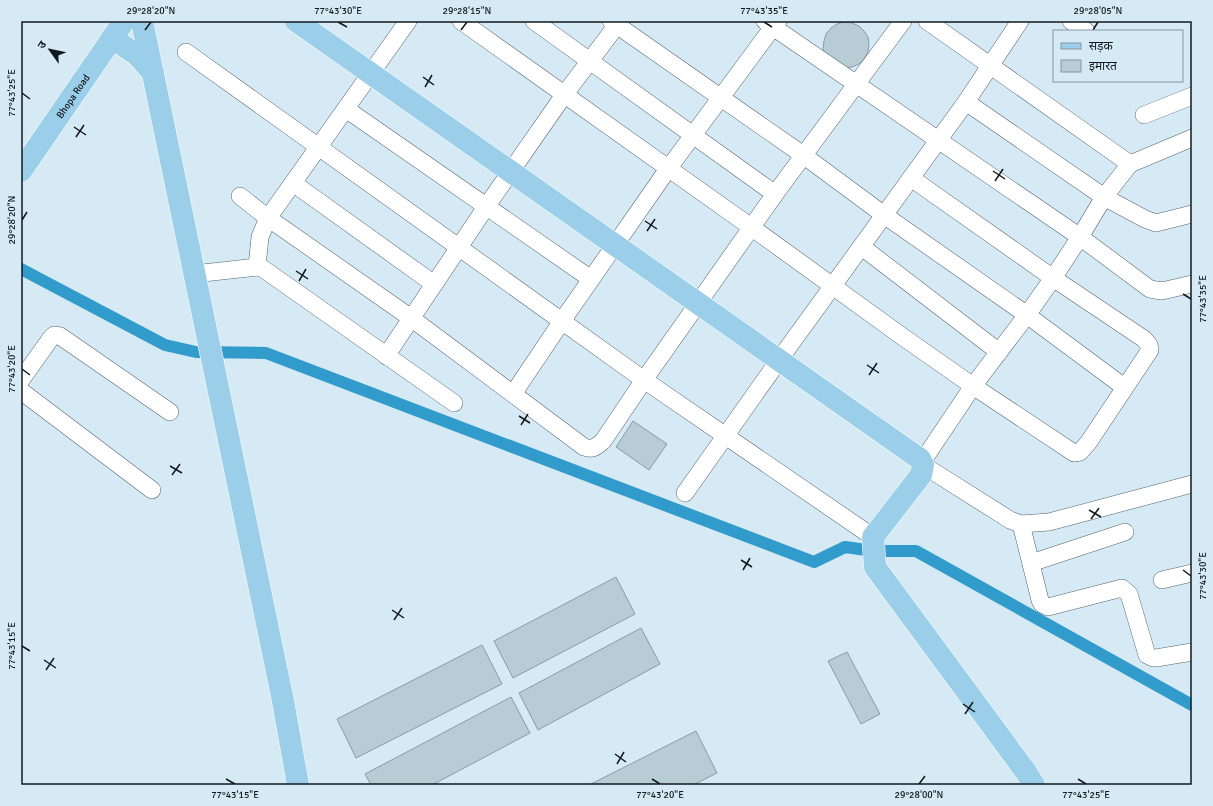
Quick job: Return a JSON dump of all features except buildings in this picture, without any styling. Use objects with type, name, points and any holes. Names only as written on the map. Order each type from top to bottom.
[{"type":"main road","points":[[142,21],[283,701],[298,785]]},
{"type":"main road","points":[[296,21],[920,459],[923,464],[921,475],[873,537],[875,567],[1034,785]]},
{"type":"main road","points":[[117,27],[137,55],[153,73]]},
{"type":"main road","name":"Bhopa Road","points":[[21,155],[117,27]]},
{"type":"main road","name":"Bhopa Road","points":[[21,171],[117,27]]},
{"type":"street","points":[[257,267],[260,237],[268,218],[408,21]]},
{"type":"street","points":[[461,21],[973,386],[1077,454],[1088,443],[1150,350],[1149,345],[1144,339],[1053,278],[911,178]]},
{"type":"street","points":[[534,21],[693,134],[774,194]]},
{"type":"street","points":[[240,196],[268,218],[411,318],[584,446],[592,448],[596,447],[603,441],[774,194],[903,21]]},
{"type":"street","points":[[927,21],[1130,164]]},
{"type":"street","points":[[1071,21],[1084,30]]},
{"type":"street","points":[[685,493],[779,360],[966,102],[1017,22]]},
{"type":"street","points":[[386,356],[486,207],[564,95],[590,61],[614,23],[803,155],[884,215],[1027,315],[1124,387]]},
{"type":"street","points":[[513,394],[591,279],[693,134],[721,99],[772,23],[856,83],[1080,237],[1150,289],[1162,291],[1192,284]]},
{"type":"street","points":[[186,52],[644,380],[873,537]]},
{"type":"street","points":[[1144,115],[1192,96]]},
{"type":"street","points":[[966,102],[1104,197],[1145,219],[1156,223],[1192,214]]},
{"type":"street","points":[[346,109],[591,279]]},
{"type":"street","points":[[1192,138],[1130,164],[1104,197],[1080,237],[1027,315],[973,386],[923,464],[1010,520],[1021,524],[1049,522],[1192,484]]},
{"type":"street","points":[[293,183],[434,284]]},
{"type":"street","points":[[862,247],[999,352]]},
{"type":"street","points":[[194,274],[257,267],[268,272],[454,403]]},
{"type":"street","points":[[21,380],[52,338],[57,335],[64,338],[170,412]]},
{"type":"street","points":[[21,391],[152,490]]},
{"type":"street","points":[[1021,524],[1040,600],[1046,606],[1122,588],[1129,594],[1147,655],[1156,658],[1192,652]]},
{"type":"street","points":[[1031,563],[1125,532]]},
{"type":"street","points":[[1162,580],[1192,573]]},
{"type":"waterway","points":[[21,269],[165,345],[196,352],[266,353],[814,562],[845,547],[874,551],[916,551],[1192,705]]}]
